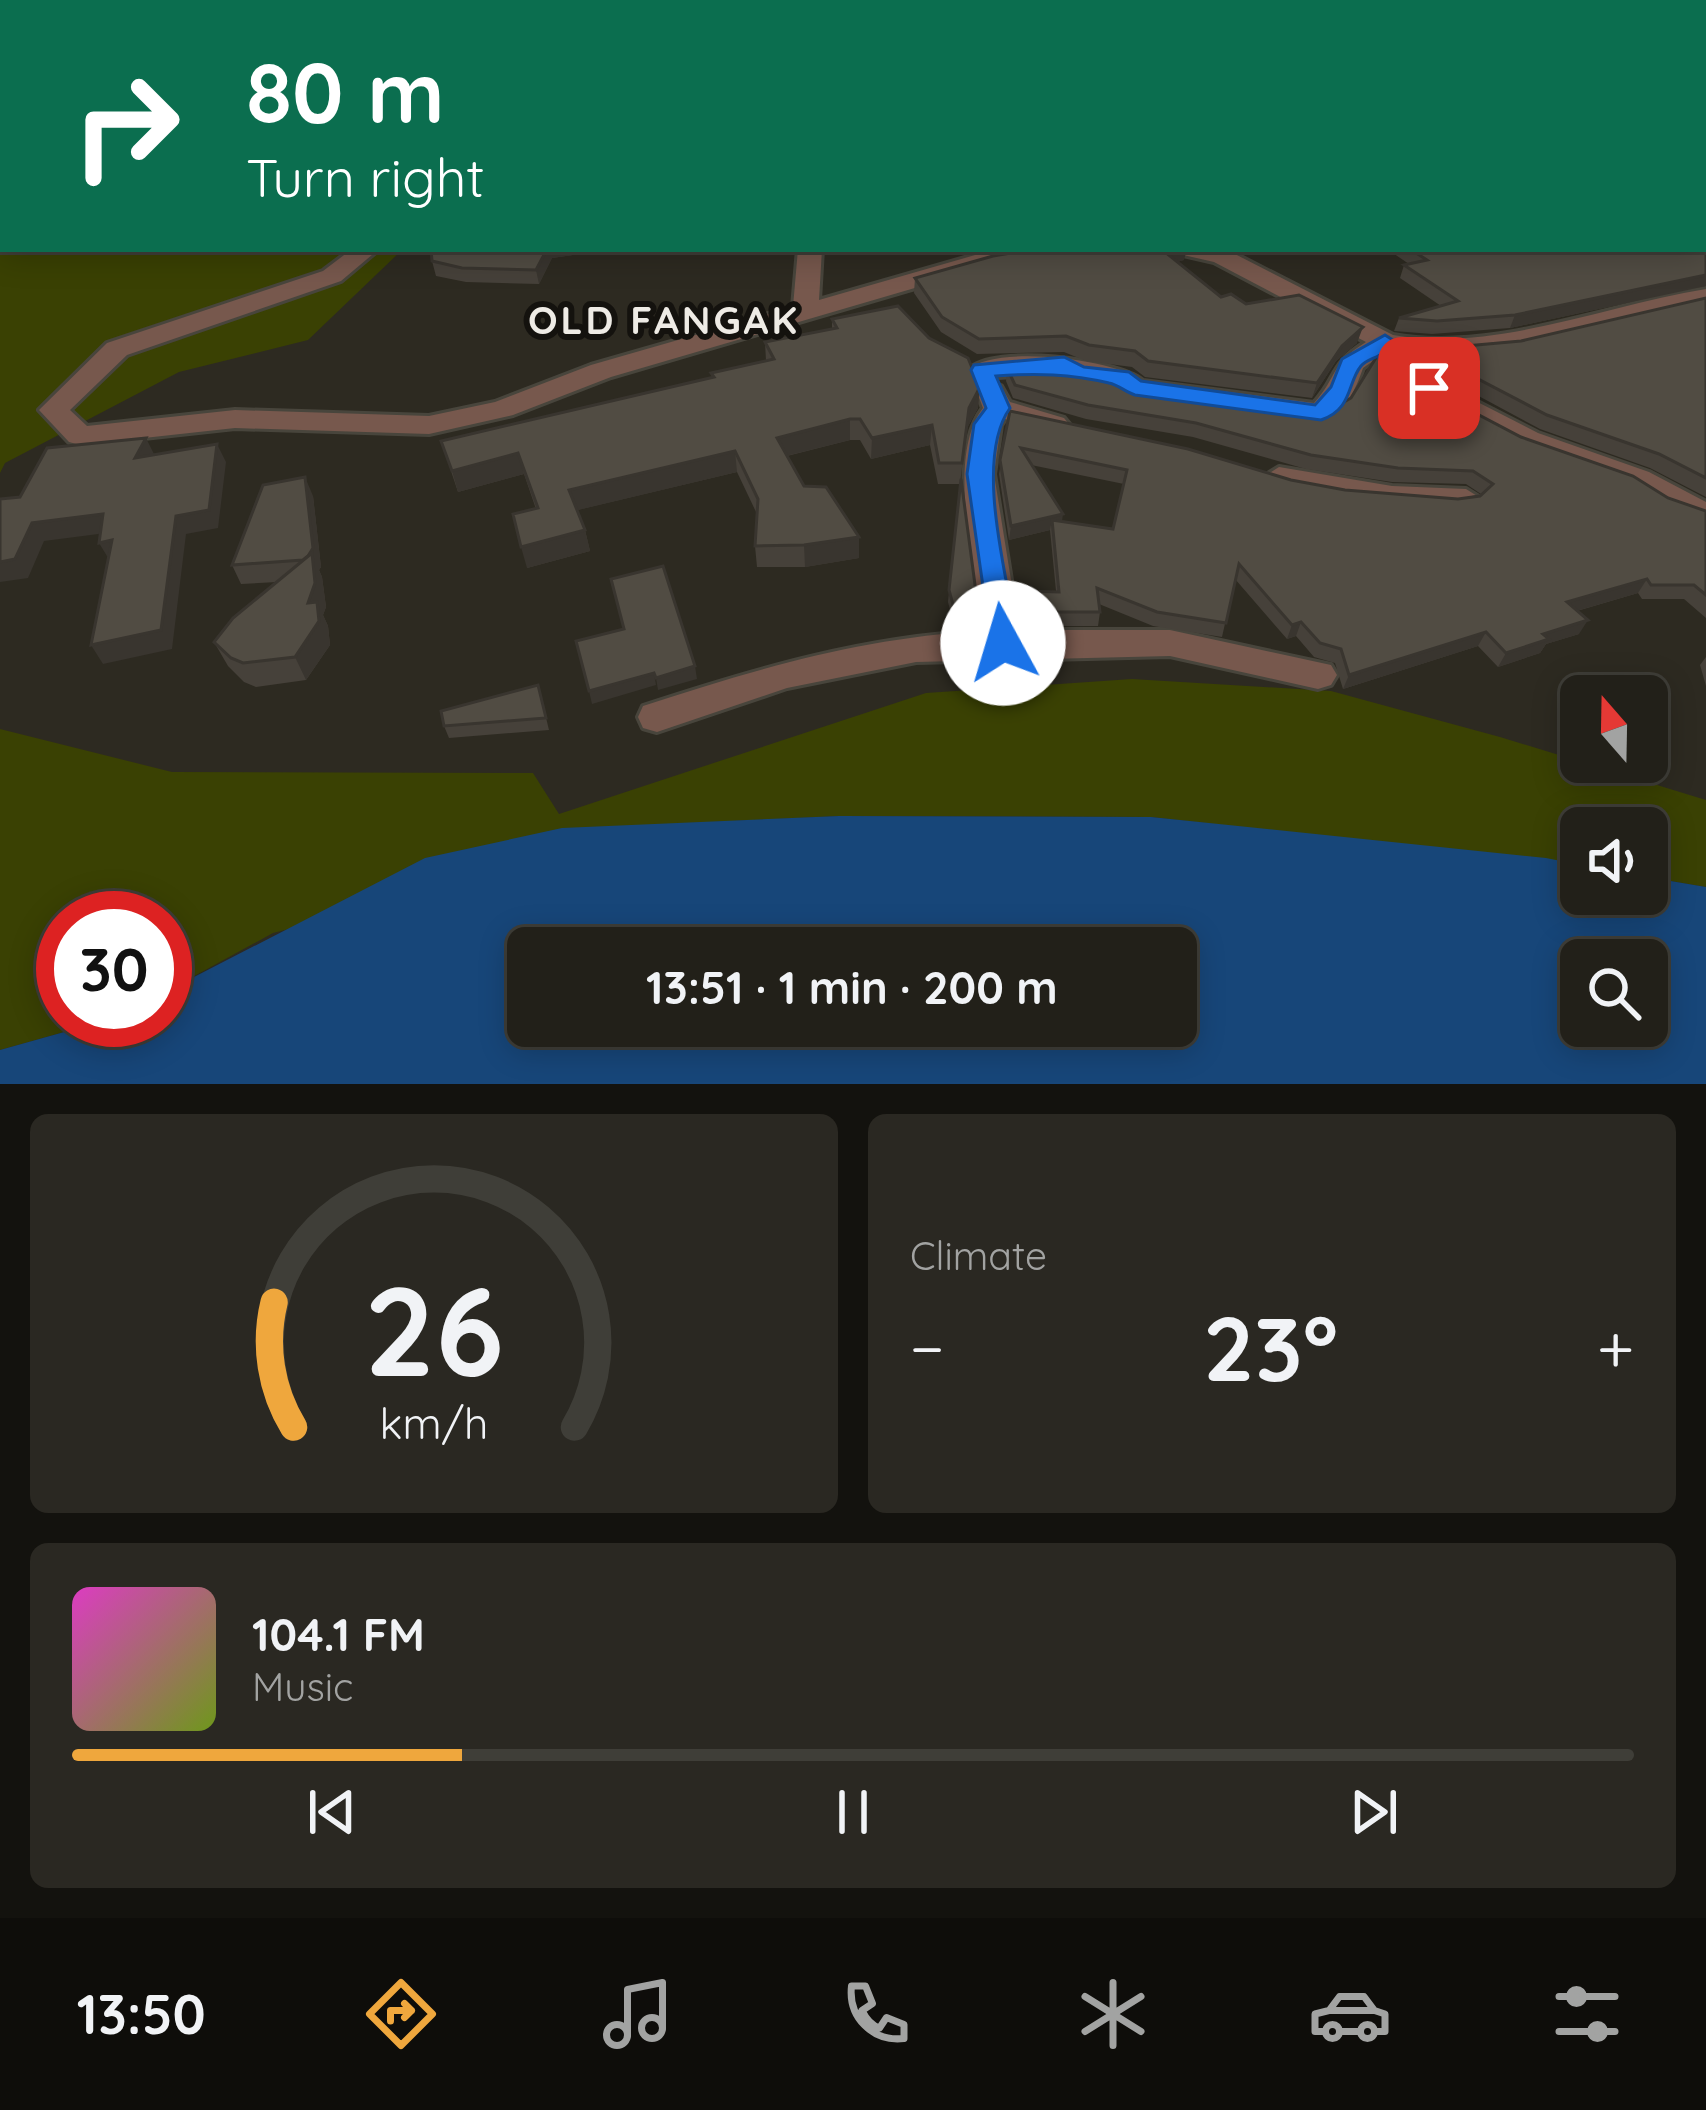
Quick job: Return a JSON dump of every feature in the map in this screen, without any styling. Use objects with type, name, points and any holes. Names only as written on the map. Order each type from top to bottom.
[{"type":"street","points":[[364,252],[332,276],[117,349],[53,410],[80,436],[235,419],[429,425],[503,409],[601,371],[805,313],[898,298],[1014,252]]},
{"type":"street","points":[[805,313],[810,252]]},
{"type":"street","points":[[1201,252],[1222,257],[1407,350],[1488,342],[1706,297]]},
{"type":"street","points":[[1083,431],[998,408],[970,367],[1064,364],[1078,373],[1121,377],[1135,388],[1321,412],[1342,389],[1350,364],[1385,342]]},
{"type":"street","points":[[1385,342],[1394,369],[1464,407],[1528,440],[1638,478],[1672,501],[1706,514]]},
{"type":"street","points":[[998,408],[986,424],[980,474],[1003,643]]},
{"type":"street","points":[[1258,472],[1392,496],[1466,499]]},
{"type":"street","points":[[657,717],[784,674],[916,648],[1003,643],[1171,644],[1318,675]]},
{"type":"green space","points":[[0,252],[400,252],[308,340],[179,372],[5,463],[0,473]]},
{"type":"green space","points":[[1132,679],[1331,691],[1560,755],[1560,783],[1650,783],[1706,800],[1706,887],[1668,881],[1668,807],[1560,807],[1560,863],[1151,817],[839,816],[712,822],[273,933],[192,977],[192,891],[36,891],[36,1040],[0,1050],[0,729],[172,772],[533,773],[559,814],[926,693]]},
{"type":"water","points":[[839,816],[1151,817],[1546,858],[1560,861],[1560,915],[1668,915],[1668,881],[1706,887],[1706,1084],[0,1084],[0,1050],[36,1040],[36,1047],[192,1047],[192,978],[425,858],[562,828]]},
{"type":"building","points":[[431,252],[545,252],[536,270],[462,268],[432,261]]},
{"type":"building","points":[[1165,252],[1221,297],[1231,294],[1246,304],[1299,295],[1363,327],[1342,346],[1317,383],[1148,361],[1135,351],[1089,345],[1066,336],[979,339],[942,317],[915,278],[993,256]]},
{"type":"building","points":[[1415,252],[1706,252],[1706,275],[1515,315],[1437,321],[1399,318],[1458,301],[1404,265],[1427,260]]},
{"type":"building","points":[[1706,298],[1706,478],[1659,454],[1547,415],[1413,345],[1443,348],[1521,341]]},
{"type":"building","points":[[898,306],[929,338],[968,358],[980,387],[969,408],[962,463],[939,463],[932,425],[872,438],[860,419],[850,419],[777,438],[804,486],[826,487],[859,537],[755,546],[758,499],[735,451],[569,490],[585,530],[521,547],[513,514],[538,508],[518,453],[452,471],[441,441],[714,377],[711,373],[774,359],[765,342],[837,328],[832,319]]},
{"type":"building","points":[[1379,353],[1386,366],[1521,437],[1633,476],[1668,498],[1706,511],[1706,595],[1694,585],[1651,585],[1647,579],[1567,602],[1588,620],[1543,634],[1549,639],[1506,653],[1486,632],[1349,675],[1341,649],[1320,643],[1301,622],[1292,625],[1239,564],[1226,623],[1157,612],[1097,588],[1100,612],[1025,612],[1021,591],[1059,592],[1052,520],[1113,529],[1127,470],[1021,448],[1063,514],[1011,526],[1000,460],[1010,411],[1188,449],[1291,480],[1345,490],[1458,499],[1480,496],[1493,484],[1473,471],[1398,468],[1311,455],[1196,423],[1088,405],[1015,385],[1007,368],[1082,370],[1137,387],[1325,413],[1351,398]]},
{"type":"building","points":[[146,438],[135,458],[217,444],[209,510],[176,516],[161,630],[91,645],[112,540],[99,543],[103,514],[32,523],[15,559],[0,562],[0,499],[20,497],[47,448]]},
{"type":"building","points":[[305,477],[313,548],[308,556],[232,565],[263,485]]},
{"type":"building","points":[[961,479],[979,615],[956,616],[949,590]]},
{"type":"building","points":[[312,553],[315,583],[308,603],[317,602],[319,621],[295,657],[243,663],[231,658],[214,642],[233,618]]},
{"type":"building","points":[[663,566],[695,666],[589,691],[576,641],[624,629],[611,579]]},
{"type":"building","points":[[538,685],[546,718],[444,726],[441,711]]},
{"type":"district","name":"OLD FANGAK","points":[[664,320]]},
{"type":"route","points":[[1003,643],[994,555],[980,486],[986,424],[998,408],[982,370],[1064,364],[1078,373],[1121,377],[1135,388],[1321,412],[1342,389],[1350,364],[1385,342],[1394,369],[1429,388]]}]
